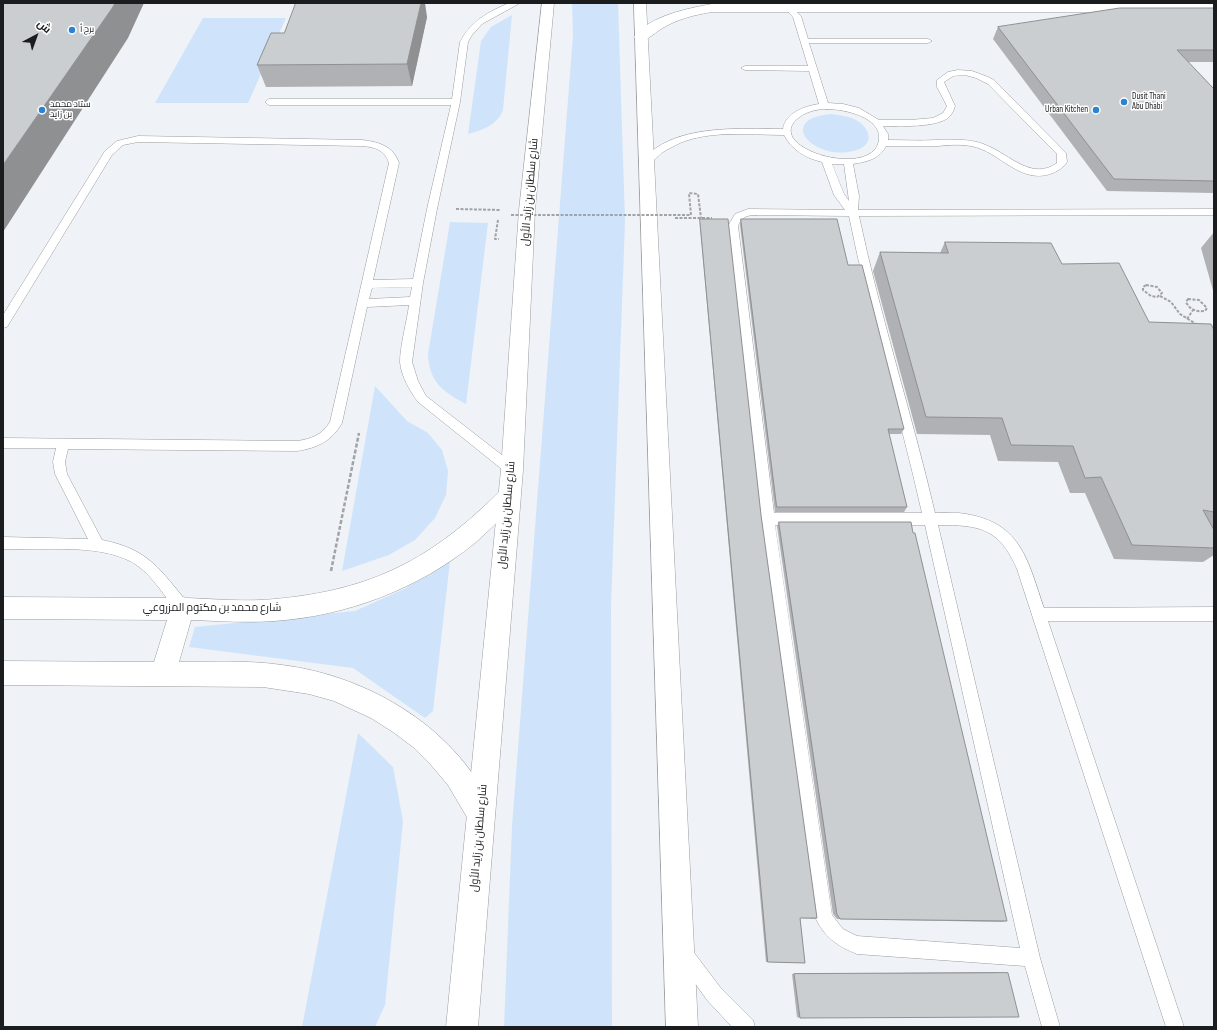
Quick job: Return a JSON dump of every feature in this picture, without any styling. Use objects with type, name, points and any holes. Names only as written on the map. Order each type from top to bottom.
[{"type":"main road","name":"شارع سلطان بن زايد الأول","points":[[462,1027],[512,470],[519,213],[548,3]]},
{"type":"main road","points":[[640,3],[682,1027]]},
{"type":"main road","points":[[641,37],[661,22],[699,10],[712,8],[785,5],[1140,5],[1214,8]]},
{"type":"main road","name":"شارع محمد بن مكتوم المزروعي","points":[[3,608],[183,608],[273,610],[309,606],[343,599],[383,585],[421,567],[454,546],[484,522],[509,496]]},
{"type":"main road","points":[[163,674],[183,608]]},
{"type":"main road","points":[[3,674],[282,676],[323,683],[361,697],[396,717],[428,743],[456,776],[481,814]]},
{"type":"lane","points":[[512,470],[422,399],[408,374],[406,362],[418,283],[432,209],[456,102],[464,42],[468,33],[476,24],[486,17],[516,3]]},
{"type":"lane","points":[[785,5],[797,16],[806,41],[812,69],[824,106]]},
{"type":"lane","points":[[806,41],[928,41]]},
{"type":"lane","points":[[745,68],[812,69]]},
{"type":"lane","points":[[877,123],[931,121],[942,118],[948,113],[951,106],[941,87],[940,82],[943,77],[957,72],[971,73],[991,82],[1061,153],[1063,159],[1061,165],[1056,169],[1038,172],[1017,168],[990,149],[976,144],[960,142],[883,143]]},
{"type":"lane","points":[[269,102],[456,102]]},
{"type":"lane","points":[[824,106],[849,108],[860,112],[877,123],[882,130],[884,137],[879,151],[871,156],[848,162],[826,160],[801,150],[792,141],[788,132],[788,125],[791,119],[797,114],[814,107],[824,106]]},
{"type":"lane","points":[[646,162],[656,152],[669,144],[685,138],[703,134],[788,132]]},
{"type":"lane","points":[[3,324],[108,153],[120,143],[138,139],[362,143],[372,144],[388,151],[393,156],[394,163],[336,423],[331,432],[321,440],[310,444],[297,446],[3,443]]},
{"type":"lane","points":[[826,160],[839,195],[853,213]]},
{"type":"lane","points":[[848,162],[854,196],[853,213],[862,257],[916,463],[1031,958],[1052,1027]]},
{"type":"lane","points":[[1031,958],[857,945],[843,940],[832,931],[824,917],[768,519],[733,226],[736,218],[741,214],[756,212],[1214,212]]},
{"type":"lane","points":[[367,284],[418,283]]},
{"type":"lane","points":[[363,303],[415,301]]},
{"type":"lane","points":[[63,443],[59,462],[61,474],[98,545]]},
{"type":"lane","points":[[768,519],[965,520],[982,523],[998,530],[1011,542],[1040,615],[1175,1027]]},
{"type":"lane","points":[[3,544],[98,545],[115,548],[130,554],[143,562],[183,608]]},
{"type":"lane","points":[[1040,615],[1214,614]]},
{"type":"lane","points":[[678,944],[703,982],[733,1017],[746,1027]]},
{"type":"path","points":[[432,209],[519,213],[690,215],[689,193],[698,194],[701,218]]},
{"type":"path","points":[[649,218],[736,218]]},
{"type":"path","points":[[1160,296],[1162,293],[1156,286],[1143,286],[1143,290],[1150,296],[1160,296],[1171,302],[1180,314],[1200,329]]},
{"type":"path","points":[[1188,299],[1200,300],[1207,308],[1205,311],[1199,312],[1193,310],[1188,307],[1186,302],[1188,299]]},
{"type":"path","points":[[1187,319],[1193,310]]},
{"type":"shaded area","points":[[572,3],[618,3],[625,221],[611,606],[612,1027],[504,1027],[512,826],[573,35]]},
{"type":"shaded area","points":[[512,15],[503,110],[497,120],[489,126],[468,134],[481,41],[491,27]]},
{"type":"shaded area","points":[[203,18],[286,18],[248,103],[155,103]]},
{"type":"shaded area","points":[[831,114],[852,118],[864,126],[869,136],[866,145],[853,151],[839,152],[825,150],[814,145],[806,138],[803,131],[805,123],[814,117]]},
{"type":"shaded area","points":[[450,222],[488,223],[466,404],[450,395],[434,379],[429,364],[428,354]]},
{"type":"shaded area","points":[[375,386],[407,421],[428,433],[442,450],[448,471],[446,495],[435,518],[415,540],[389,555],[342,571]]},
{"type":"shaded area","points":[[450,561],[433,711],[425,718],[353,668],[189,647],[195,627],[355,611],[404,589]]},
{"type":"shaded area","points":[[358,733],[393,767],[403,821],[385,1005],[375,1027],[302,1027]]},
{"type":"building","points":[[3,3],[115,3],[3,165]]},
{"type":"building","points":[[296,3],[421,3],[407,64],[257,65],[271,33],[284,33]]},
{"type":"building","name":"Dusit Thani Abu Dhabi","points":[[1120,8],[1214,8],[1214,50],[1177,50],[1214,89],[1214,181],[1114,179],[998,27]]},
{"type":"building","points":[[700,219],[728,219],[761,515],[817,918],[800,918],[805,963],[768,962]]},
{"type":"building","points":[[741,219],[837,219],[848,265],[862,265],[904,429],[888,429],[907,507],[777,507]]},
{"type":"building","points":[[945,242],[1051,243],[1062,264],[1119,263],[1149,322],[1211,324],[1214,330],[1214,512],[1203,510],[1214,530],[1214,548],[1132,545],[1101,477],[1085,478],[1073,446],[1011,445],[1002,418],[926,417],[880,252],[948,253]]},
{"type":"building","points":[[779,522],[911,522],[913,533],[915,533],[1007,921],[840,919],[837,914]]},
{"type":"building","points":[[1008,973],[1019,1017],[800,1018],[794,974]]},
{"type":"place","name":"برج أ","points":[[72,30]]},
{"type":"place","name":"Dusit Thani Abu Dhabi","points":[[1124,102]]},
{"type":"place","name":"ستاد محمد بن زايد","points":[[42,110]]},
{"type":"place","name":"Urban Kitchen","points":[[1096,110]]}]
